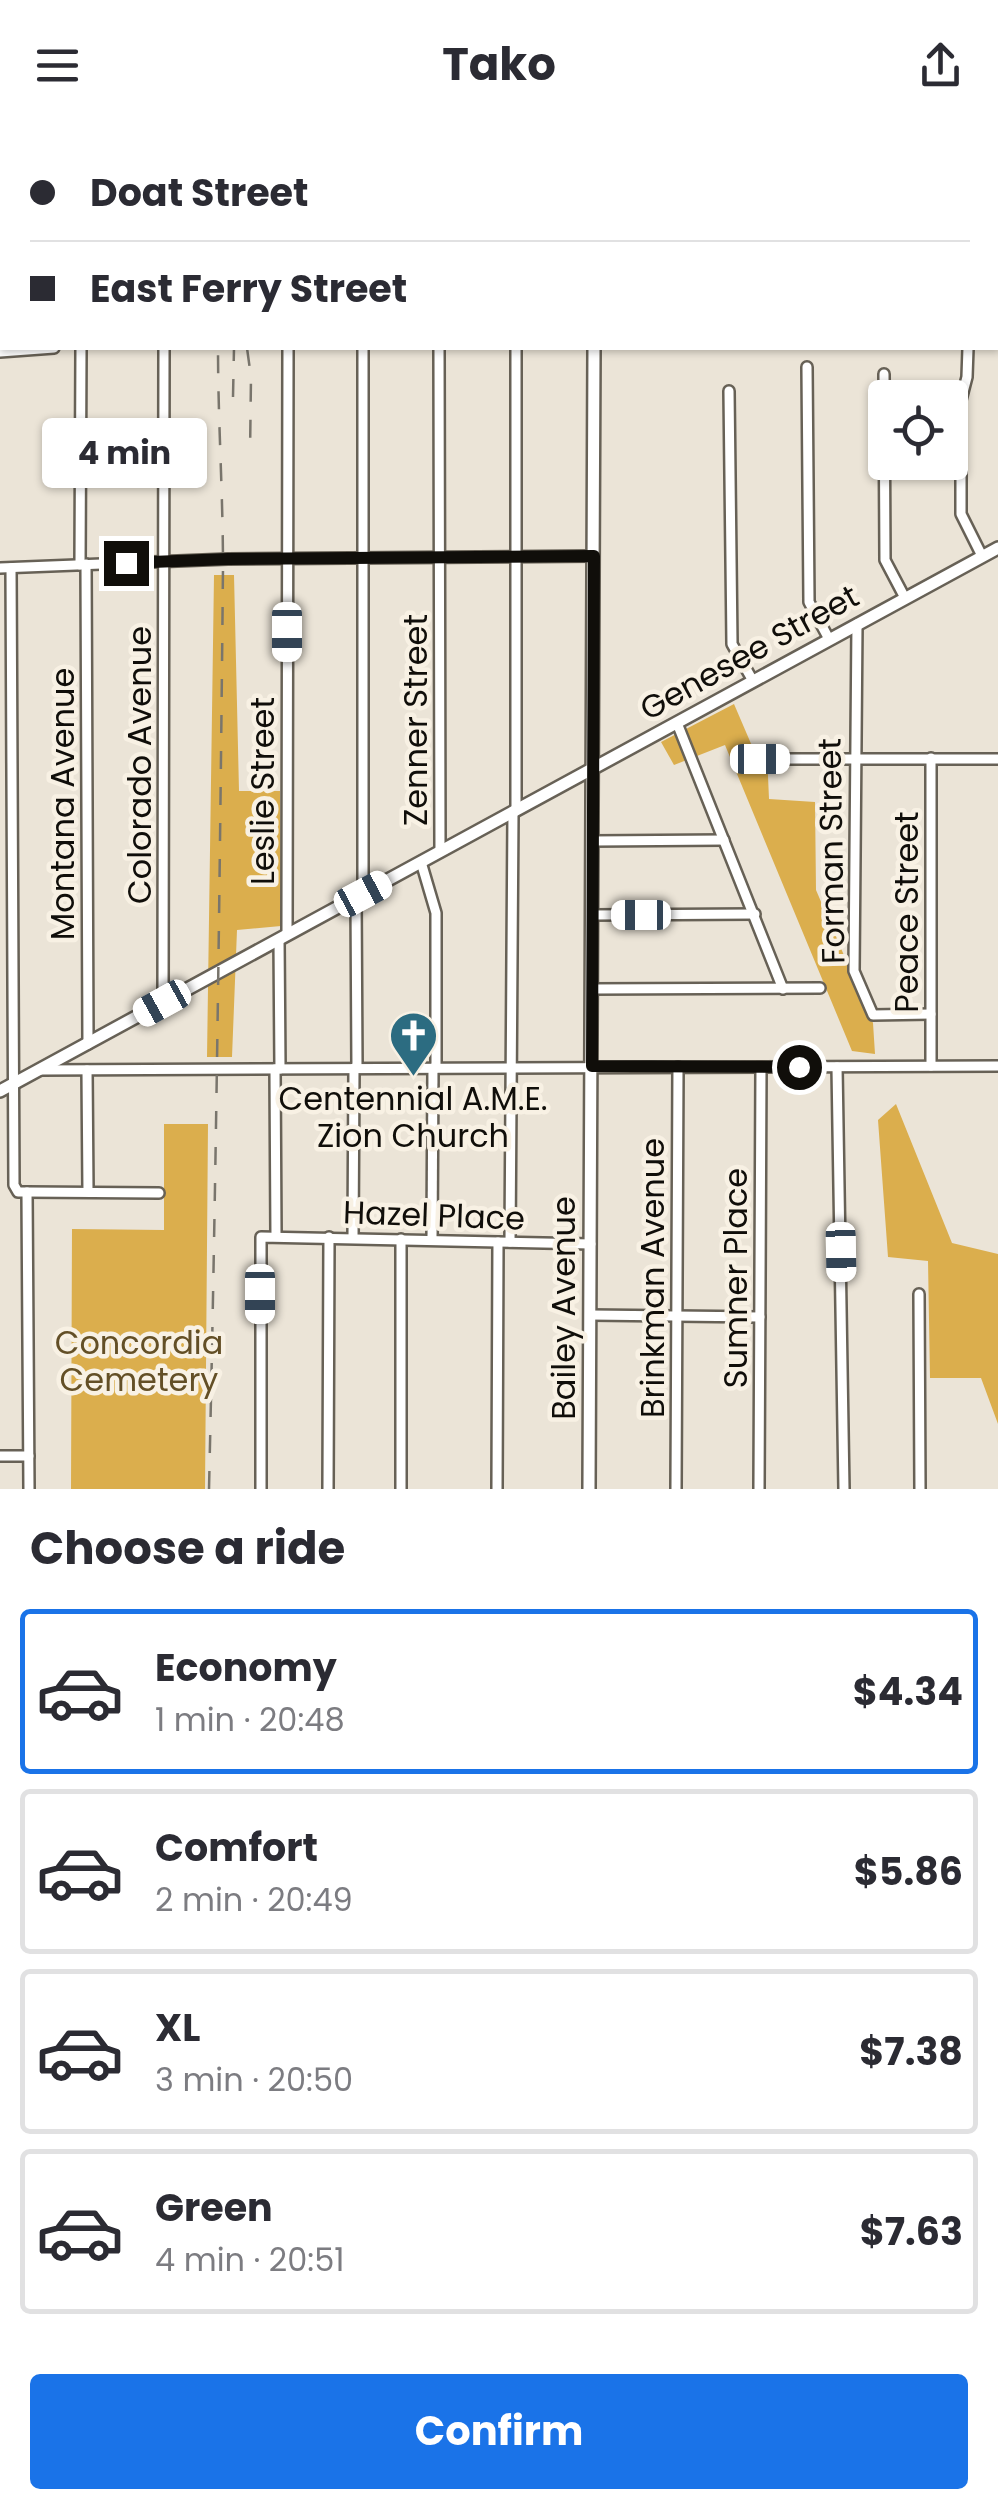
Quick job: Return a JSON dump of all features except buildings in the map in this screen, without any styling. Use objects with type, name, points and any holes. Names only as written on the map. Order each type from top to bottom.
[{"type":"main road","name":"Bailey Avenue","points":[[590,1489],[594,350]]},
{"type":"main road","name":"Genesee Street","points":[[0,1092],[998,548]]},
{"type":"street","points":[[0,352],[27,350]]},
{"type":"street","name":"Montana Avenue","points":[[82,350],[88,1044]]},
{"type":"street","name":"Colorado Avenue","points":[[162,1003],[164,350]]},
{"type":"street","name":"Leslie Street","points":[[276,1236],[288,350]]},
{"type":"street","points":[[353,1238],[363,350]]},
{"type":"street","name":"Zenner Street","points":[[439,350],[440,852]]},
{"type":"street","points":[[510,1242],[516,350]]},
{"type":"street","points":[[968,350],[961,400],[961,514],[982,556]]},
{"type":"street","points":[[807,367],[809,602],[830,640]]},
{"type":"street","points":[[884,374],[886,560],[905,598]]},
{"type":"street","points":[[729,391],[732,644],[753,681]]},
{"type":"street","points":[[159,1193],[18,1192],[14,1188],[6,568],[287,558],[594,556]]},
{"type":"street","name":"Forman Street","points":[[857,624],[854,971],[873,1015],[931,1014]]},
{"type":"street","points":[[676,723],[783,988]]},
{"type":"street","name":"Peace Street","points":[[931,758],[931,1066]]},
{"type":"street","points":[[760,759],[998,758]]},
{"type":"street","points":[[593,841],[724,840]]},
{"type":"street","points":[[422,862],[436,913],[432,1240]]},
{"type":"street","points":[[592,916],[755,914]]},
{"type":"street","points":[[592,989],[820,988]]},
{"type":"street","points":[[40,1070],[998,1066]]},
{"type":"street","name":"Brinkman Avenue","points":[[676,1489],[678,1067]]},
{"type":"street","name":"Sumner Place","points":[[758,1489],[761,1067]]},
{"type":"street","points":[[837,1067],[844,1489]]},
{"type":"street","points":[[87,1070],[88,1192]]},
{"type":"street","points":[[27,1192],[29,1489]]},
{"type":"street","points":[[261,1489],[259,1242],[263,1236],[276,1236]]},
{"type":"street","name":"Hazel Place","points":[[276,1236],[591,1244]]},
{"type":"street","points":[[328,1237],[328,1489]]},
{"type":"street","points":[[401,1239],[401,1489]]},
{"type":"street","points":[[497,1489],[498,1242]]},
{"type":"street","points":[[919,1294],[920,1489]]},
{"type":"street","points":[[590,1315],[760,1317]]},
{"type":"street","points":[[0,1456],[29,1456]]},
{"type":"green space","points":[[214,575],[234,575],[239,791],[280,791],[281,926],[237,930],[232,1057],[207,1057]]},
{"type":"green space","points":[[734,704],[755,753],[767,753],[769,799],[815,802],[816,890],[873,1023],[875,1054],[852,1051],[725,745],[674,765],[661,742]]},
{"type":"green space","points":[[896,1104],[952,1243],[998,1254],[998,1424],[981,1378],[930,1378],[928,1261],[888,1257],[878,1120]]},
{"type":"green space","name":"Concordia Cemetery","points":[[164,1124],[208,1124],[205,1489],[71,1489],[72,1229],[164,1230]]},
{"type":"railway","points":[[209,1489],[223,567],[218,350]]},
{"type":"railway","points":[[233,397],[234,350]]},
{"type":"railway","points":[[247,350],[251,377],[250,455]]},
{"type":"place","name":"Centennial A.M.E. Zion Church","points":[[413,1078]]},
{"type":"route","points":[[126,563],[594,556],[592,1066],[799,1067]]}]
